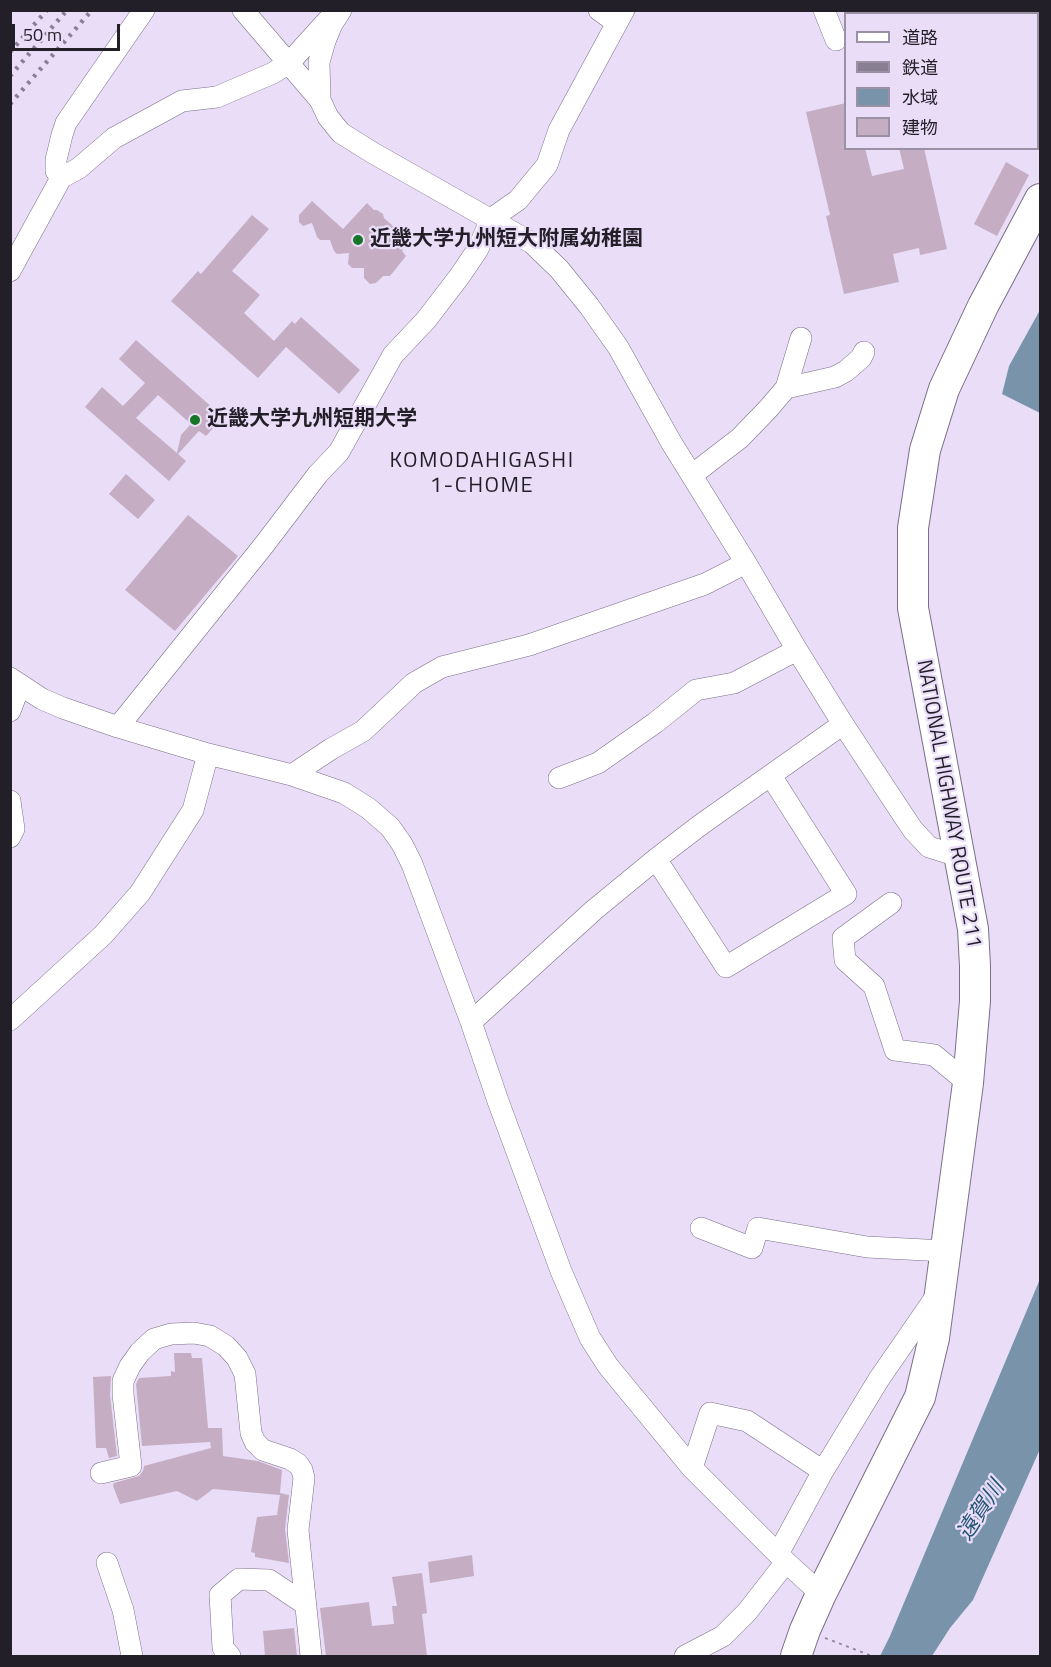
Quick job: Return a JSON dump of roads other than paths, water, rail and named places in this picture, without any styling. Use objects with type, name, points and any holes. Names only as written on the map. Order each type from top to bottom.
[{"type":"highway","name":"NATIONAL HIGHWAY ROUTE 211","points":[[796,1656],[821,1594],[920,1397],[934,1338],[968,1083],[975,1001],[975,966],[973,928],[913,608],[913,528],[925,450],[944,389],[983,306],[1041,199]]},
{"type":"street","points":[[61,178],[56,171],[56,160],[66,123],[144,10]]},
{"type":"street","points":[[243,10],[321,100],[328,117],[341,133],[532,243],[559,269],[618,347],[671,442],[797,650],[913,830],[929,847],[958,856]]},
{"type":"street","points":[[10,271],[61,178],[80,168],[114,138],[182,101],[217,97],[273,73],[289,63],[339,10]]},
{"type":"street","points":[[321,100],[319,62],[325,41],[339,10]]},
{"type":"street","points":[[118,727],[318,474],[339,452],[393,355],[426,320],[459,277],[478,249],[491,219],[518,200],[547,165],[559,130],[621,17],[599,10]]},
{"type":"street","points":[[824,10],[836,40]]},
{"type":"street","points":[[692,475],[740,438],[786,388],[801,338]]},
{"type":"street","points":[[786,388],[835,377],[846,371],[861,358],[864,352]]},
{"type":"street","points":[[292,775],[363,731],[414,683],[442,667],[529,645],[705,584],[746,564]]},
{"type":"street","points":[[559,778],[598,763],[655,723],[696,690],[734,683],[797,650]]},
{"type":"street","points":[[10,711],[15,682],[42,699],[118,727],[208,754],[292,775],[344,793],[368,808],[390,827],[412,864],[561,1271],[590,1338],[608,1366],[692,1468],[821,1594]]},
{"type":"street","points":[[471,1022],[594,910],[656,859],[843,724]]},
{"type":"street","points":[[12,1017],[69,968],[103,935],[140,893],[193,810],[208,754]]},
{"type":"street","points":[[656,859],[726,967],[846,894],[771,776]]},
{"type":"street","points":[[10,801],[14,829],[10,837]]},
{"type":"street","points":[[891,903],[843,938],[845,960],[874,986],[896,1050],[934,1055],[968,1083]]},
{"type":"street","points":[[701,1228],[752,1248],[758,1228],[867,1247],[945,1251]]},
{"type":"street","points":[[685,1656],[723,1636],[747,1612],[782,1558],[823,1471],[879,1379],[941,1288]]},
{"type":"street","points":[[101,1473],[131,1466],[123,1381],[140,1352],[154,1339],[171,1334],[194,1333],[210,1336],[226,1346],[237,1358],[245,1374],[251,1433],[255,1442],[263,1450],[290,1459],[302,1470],[304,1478],[298,1530],[311,1656]]},
{"type":"street","points":[[692,1468],[710,1413],[747,1421],[823,1471]]},
{"type":"street","points":[[107,1563],[123,1610],[132,1656]]},
{"type":"street","points":[[230,1656],[223,1648],[220,1595],[239,1579],[269,1580],[305,1604]]},
{"type":"water","points":[[1040,310],[1040,413],[1002,394],[1009,366]]},
{"type":"water","name":"遠賀川","points":[[1040,1279],[1040,1449],[973,1600],[950,1628],[932,1656],[880,1656],[890,1636]]},
{"type":"railway","points":[[10,52],[47,10]]},
{"type":"railway","points":[[10,76],[67,10]]},
{"type":"railway","points":[[10,104],[92,10]]},
{"type":"place","name":"近畿大学九州短大附属幼稚園","points":[[358,240]]},
{"type":"place","name":"近畿大学九州短期大学","points":[[195,420]]},
{"type":"district","name":"KOMODAHIGASHI 1-CHOME","points":[[482,474]]}]
